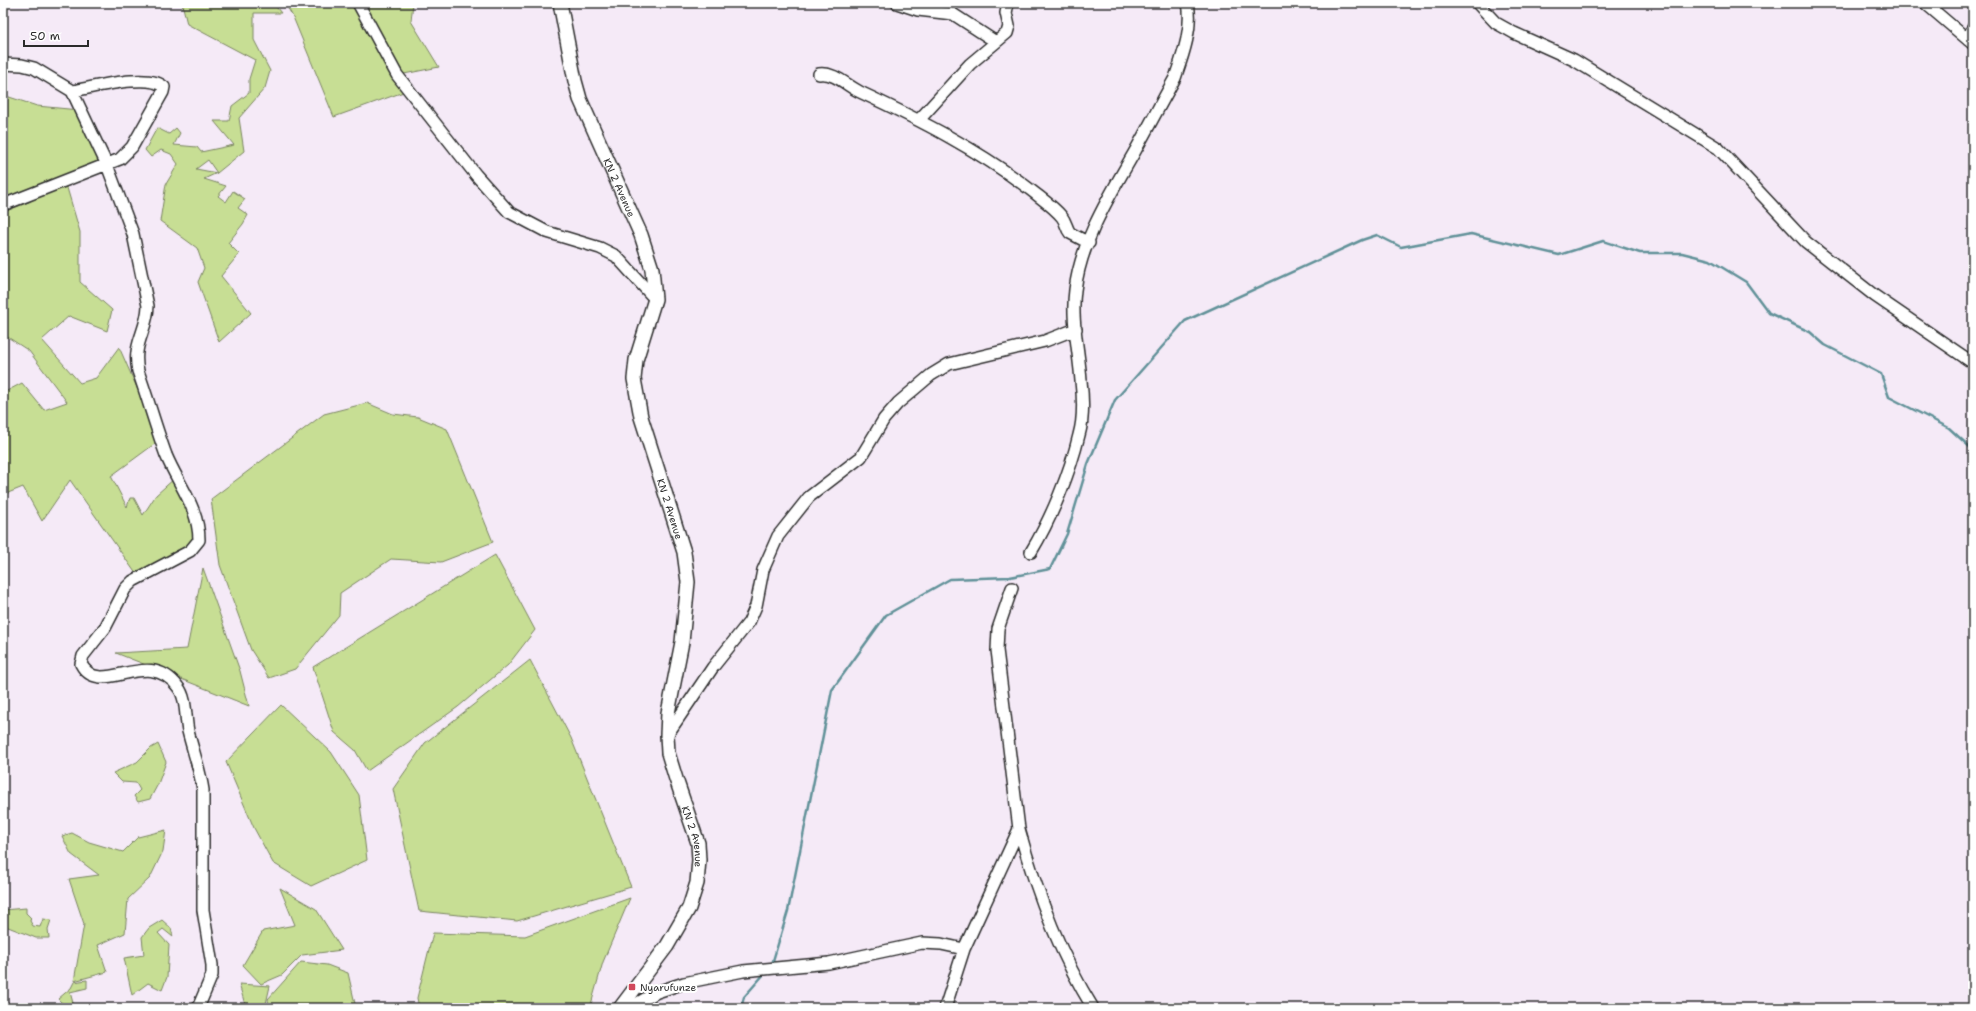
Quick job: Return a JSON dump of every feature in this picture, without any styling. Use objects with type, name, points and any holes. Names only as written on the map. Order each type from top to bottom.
[{"type":"main road","name":"KN 2 Avenue","points":[[560,3],[575,81],[580,99],[641,235],[652,269],[654,299],[636,360],[634,379],[641,417],[684,552],[688,582],[682,642],[668,714],[667,735],[668,753],[698,843],[699,860],[697,882],[689,908],[667,946],[620,1008]]},
{"type":"street","points":[[358,3],[397,75],[476,175],[509,212],[547,232],[600,248],[616,256],[654,299]]},
{"type":"street","points":[[897,3],[918,10],[953,14],[996,42]]},
{"type":"street","points":[[919,120],[970,64],[1009,30],[1006,13],[1008,3]]},
{"type":"street","points":[[1031,552],[1050,518],[1080,434],[1082,382],[1076,329],[1075,291],[1083,253],[1089,243],[1098,217],[1175,78],[1182,58],[1190,19],[1188,3]]},
{"type":"street","points":[[1477,3],[1496,23],[1514,33],[1574,60],[1718,148],[1806,242],[1875,296],[1973,363]]},
{"type":"street","points":[[1925,3],[1971,42]]},
{"type":"street","points":[[1971,42],[1973,27]]},
{"type":"street","points":[[3,64],[34,68],[72,91],[107,165],[133,234],[148,306],[147,317],[136,352],[135,359],[138,371],[167,456],[190,500],[199,531],[199,540],[190,551],[133,581],[126,589],[105,628],[83,656],[81,664],[85,672],[96,677],[108,677],[142,669],[155,670],[178,686],[182,696],[188,730],[201,777],[203,790],[203,910],[212,965],[212,975],[198,1008]]},
{"type":"street","points":[[819,74],[827,73],[855,90],[919,120],[1012,176],[1059,213],[1070,233],[1089,243]]},
{"type":"street","points":[[3,205],[120,159],[132,147],[163,92],[164,86],[154,81],[113,82],[72,91]]},
{"type":"street","points":[[667,735],[713,667],[749,622],[756,606],[763,570],[778,536],[809,497],[861,456],[884,419],[898,403],[931,375],[949,364],[1045,341],[1076,329]]},
{"type":"street","points":[[1012,588],[998,629],[996,650],[1019,829],[1031,873],[1043,906],[1077,982],[1093,1008]]},
{"type":"street","points":[[945,1008],[964,949],[1019,829]]},
{"type":"street","points":[[629,1008],[657,992],[684,983],[744,972],[829,963],[922,943],[941,944],[964,949]]},
{"type":"green space","points":[[182,3],[273,3],[281,13],[254,13],[254,40],[270,71],[265,88],[239,118],[244,151],[217,173],[204,179],[226,186],[218,196],[226,202],[233,191],[245,199],[238,208],[248,215],[228,243],[239,254],[221,276],[251,313],[219,342],[198,282],[204,268],[197,248],[160,221],[166,184],[178,164],[171,154],[161,150],[151,157],[145,150],[157,128],[169,134],[176,128],[180,133],[174,145],[197,147],[201,152],[234,145],[214,121],[229,121],[232,106],[249,93],[249,79],[255,60],[187,24]],"holes":[[[208,160],[217,173],[196,169]]]},
{"type":"green space","points":[[285,3],[413,3],[411,21],[439,67],[399,75],[409,90],[334,117],[293,17]]},
{"type":"green space","points":[[3,95],[37,106],[79,110],[104,159],[3,201]]},
{"type":"green space","points":[[65,181],[80,232],[80,282],[112,310],[107,331],[69,316],[42,340],[80,383],[96,378],[119,347],[160,440],[111,476],[127,507],[130,498],[134,498],[143,515],[156,495],[175,478],[190,502],[197,538],[188,552],[139,578],[70,480],[42,521],[23,487],[3,495],[3,393],[22,383],[44,410],[67,402],[29,351],[3,334],[3,212],[29,202]]},
{"type":"green space","points":[[367,403],[393,414],[418,417],[447,429],[493,542],[441,562],[391,559],[340,593],[339,615],[295,669],[269,678],[251,650],[220,565],[211,499],[324,414]]},
{"type":"green space","points":[[495,555],[535,630],[508,665],[458,707],[367,771],[355,750],[334,732],[313,667]]},
{"type":"green space","points":[[203,568],[240,671],[249,706],[116,653],[187,649]]},
{"type":"green space","points":[[530,660],[571,738],[631,887],[517,921],[419,911],[393,789],[425,743]]},
{"type":"green space","points":[[281,705],[331,752],[359,795],[367,860],[311,886],[273,863],[254,828],[226,762]]},
{"type":"green space","points":[[158,744],[166,762],[158,784],[150,799],[138,802],[134,796],[140,790],[136,783],[122,782],[113,773],[137,762],[151,748]]},
{"type":"green space","points":[[166,830],[163,851],[150,878],[128,899],[125,933],[98,945],[107,972],[74,981],[84,924],[69,879],[99,875],[71,854],[62,836],[72,833],[89,842],[123,852],[138,837]]},
{"type":"green space","points":[[280,888],[316,909],[342,950],[302,955],[282,975],[261,984],[243,965],[263,931],[295,925]]},
{"type":"green space","points":[[630,898],[603,962],[590,1008],[419,1008],[417,998],[433,933],[525,936]]},
{"type":"green space","points":[[26,908],[26,913],[31,918],[30,921],[33,926],[40,927],[43,919],[51,920],[48,929],[49,938],[36,938],[3,925],[3,910]]},
{"type":"green space","points":[[162,920],[171,928],[173,937],[163,929],[158,933],[169,945],[167,977],[162,990],[148,983],[132,995],[124,958],[144,955],[142,937],[149,928]]},
{"type":"green space","points":[[301,962],[327,965],[348,973],[356,1008],[269,1008],[268,999]]},
{"type":"green space","points":[[87,980],[87,988],[70,992],[73,1003],[67,1008],[61,1008],[63,1004],[58,999],[71,988],[74,982]]},
{"type":"green space","points":[[239,984],[270,986],[265,1008],[246,1008]]},
{"type":"waterway","points":[[772,964],[788,911],[832,690],[886,615],[950,579],[1010,577],[1050,569],[1067,534],[1088,464],[1115,400],[1185,321],[1362,240],[1377,235],[1401,247],[1471,234],[1559,255],[1603,241],[1640,253],[1682,253],[1710,260],[1746,282],[1769,313],[1810,332],[1825,345],[1881,374],[1889,397],[1949,428],[1973,450]]},
{"type":"waterway","points":[[741,1008],[744,997],[765,973]]},
{"type":"place","name":"Nyarufunze","points":[[632,987]]}]
